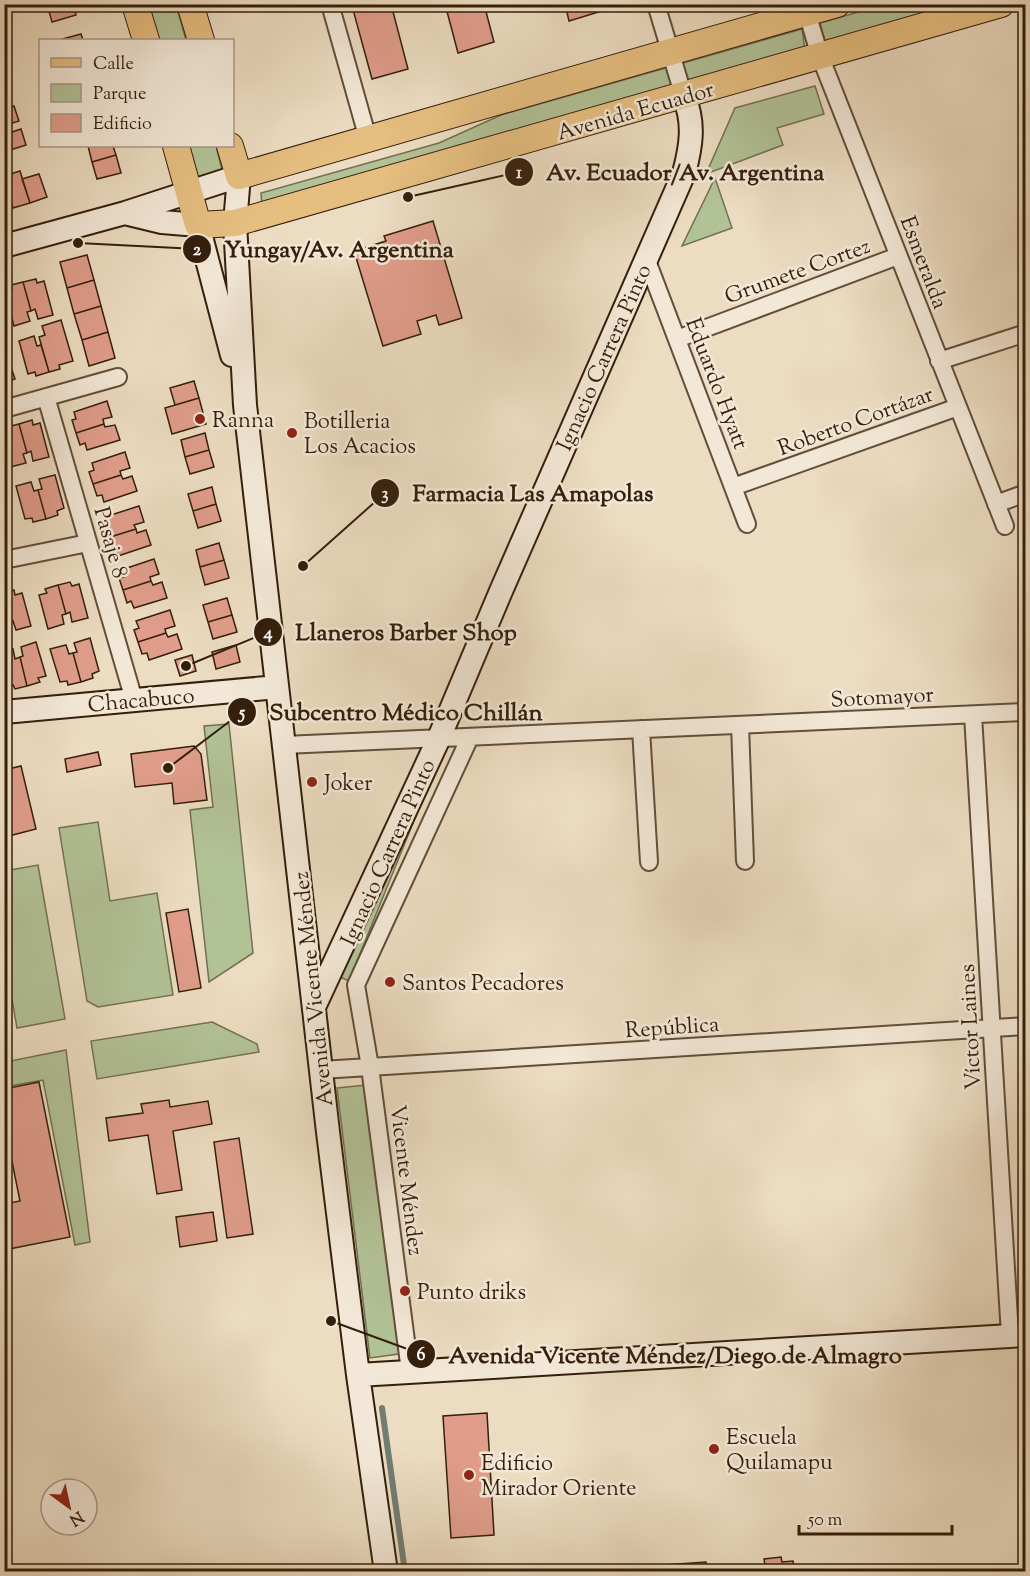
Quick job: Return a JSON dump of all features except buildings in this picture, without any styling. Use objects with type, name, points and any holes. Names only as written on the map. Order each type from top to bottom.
[{"type":"main road","points":[[135,4],[146,39]]},
{"type":"main road","points":[[190,4],[201,39]]},
{"type":"main road","name":"Avenida Ecuador","points":[[239,176],[837,4]]},
{"type":"main road","name":"Avenida Ecuador","points":[[198,225],[235,223],[684,97],[1001,4]]},
{"type":"main road","name":"Avenida Vicente Méndez","points":[[176,147],[198,225]]},
{"type":"main road","points":[[230,147],[239,176]]},
{"type":"street","points":[[330,4],[368,139]]},
{"type":"street","points":[[656,4],[684,97]]},
{"type":"street","name":"Esmeralda","points":[[807,13],[820,56],[1005,526]]},
{"type":"street","name":"Ignacio Carrera Pinto","points":[[314,1007],[439,738],[688,158],[691,113],[684,97]]},
{"type":"street","name":"Avenida Vicente Méndez","points":[[239,176],[235,223],[245,405],[321,1070],[358,1375],[386,1572]]},
{"type":"street","name":"Avenida Ecuador","points":[[4,246],[124,213],[239,176]]},
{"type":"street","points":[[124,213],[162,222],[198,225]]},
{"type":"street","name":"Avenida Vicente Méndez","points":[[198,225],[245,405]]},
{"type":"street","name":"Grumete Cortez","points":[[677,339],[898,256]]},
{"type":"street","name":"Eduardo Hyatt","points":[[646,258],[747,524]]},
{"type":"street","points":[[939,361],[1026,333]]},
{"type":"street","points":[[4,409],[118,377]]},
{"type":"street","name":"Pasaje 8","points":[[46,397],[134,700]]},
{"type":"street","name":"Roberto Cortázar","points":[[734,487],[958,408]]},
{"type":"street","points":[[996,504],[1026,493]]},
{"type":"street","points":[[4,560],[88,543]]},
{"type":"street","name":"Chacabuco","points":[[4,712],[277,687]]},
{"type":"street","name":"Sotomayor","points":[[284,745],[1026,712]]},
{"type":"street","name":"Víctor Laines","points":[[973,715],[992,1029],[1018,1336]]},
{"type":"street","points":[[740,725],[745,861]]},
{"type":"street","points":[[642,729],[649,862]]},
{"type":"street","name":"Ignacio Carrera Pinto","points":[[370,1067],[356,985],[470,737]]},
{"type":"street","name":"República","points":[[321,1070],[1026,1026]]},
{"type":"street","name":"Vicente Méndez","points":[[370,1067],[410,1371]]},
{"type":"street","points":[[358,1375],[1018,1336]]},
{"type":"green space","points":[[145,5],[176,5],[186,39],[155,39]]},
{"type":"green space","points":[[883,5],[988,5],[828,52],[820,23]]},
{"type":"green space","points":[[802,29],[805,51],[262,207],[261,193],[439,143],[501,115]]},
{"type":"green space","points":[[815,86],[824,114],[777,128],[783,145],[706,174],[735,108]]},
{"type":"green space","points":[[186,147],[216,147],[222,170],[195,178]]},
{"type":"green space","points":[[715,178],[732,228],[682,246]]},
{"type":"green space","points":[[229,724],[253,953],[209,982],[190,810],[213,807],[204,726]]},
{"type":"green space","points":[[437,764],[349,981],[340,977]]},
{"type":"green space","points":[[98,822],[110,901],[157,893],[173,995],[98,1007],[87,1001],[59,828]]},
{"type":"green space","points":[[38,865],[65,1019],[17,1028],[5,959],[5,871]]},
{"type":"green space","points":[[212,1022],[257,1044],[259,1052],[97,1079],[91,1041]]},
{"type":"green space","points":[[66,1050],[90,1242],[75,1245],[43,1080],[4,1087],[5,1062]]},
{"type":"green space","points":[[366,1085],[399,1354],[370,1358],[337,1088]]},
{"type":"waterway","points":[[382,1408],[405,1572]]},
{"type":"place","name":"Av. Ecuador/Av. Argentina","points":[[408,197]]},
{"type":"place","name":"Yungay/Av. Argentina","points":[[78,243]]},
{"type":"place","name":"Ranna","points":[[200,419]]},
{"type":"place","name":"Botilleria Los Acacios","points":[[292,433]]},
{"type":"place","name":"Farmacia Las Amapolas","points":[[303,566]]},
{"type":"place","name":"Llaneros Barber Shop","points":[[186,666]]},
{"type":"place","name":"Subcentro Médico Chillán","points":[[168,768]]},
{"type":"place","name":"Joker","points":[[312,782]]},
{"type":"place","name":"Santos Pecadores","points":[[390,982]]},
{"type":"place","name":"Punto driks","points":[[405,1291]]},
{"type":"place","name":"Avenida Vicente Méndez/Diego de Almagro","points":[[331,1321]]},
{"type":"place","name":"Escuela Quilamapu","points":[[714,1449]]},
{"type":"place","name":"Edificio Mirador Oriente","points":[[469,1475]]}]
